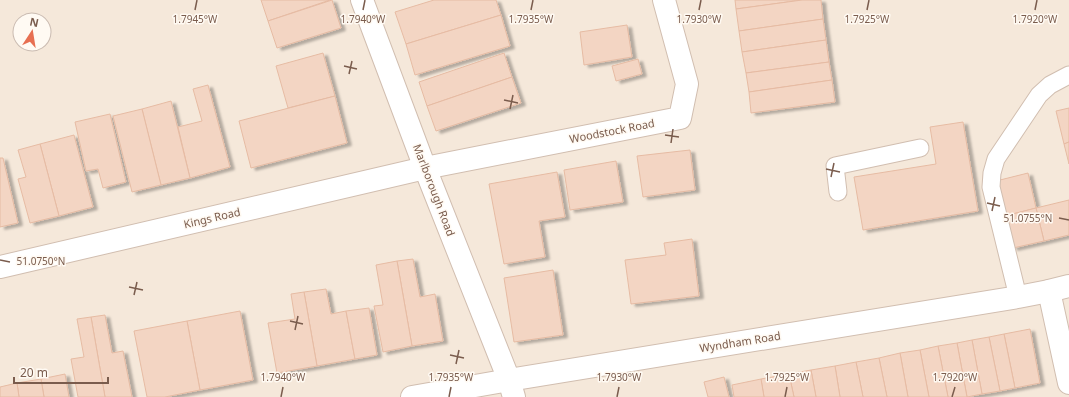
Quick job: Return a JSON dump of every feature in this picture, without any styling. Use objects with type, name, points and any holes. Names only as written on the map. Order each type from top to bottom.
[{"type":"street","name":"Marlborough Road","points":[[362,0],[425,168],[512,388]]},
{"type":"street","name":"Woodstock Road","points":[[425,168],[680,118],[688,84],[664,0]]},
{"type":"street","name":"Kings Road","points":[[0,267],[425,168]]},
{"type":"street","name":"Wyndham Road","points":[[412,397],[512,388],[1018,297],[1059,288]]},
{"type":"street","points":[[1059,288],[1069,383]]},
{"type":"lane","points":[[1018,297],[991,187],[992,173],[996,159],[1039,95],[1050,84],[1069,75]]},
{"type":"lane","points":[[838,192],[835,166],[920,148]]},
{"type":"shaded area","points":[[0,0],[1069,0],[1069,397],[0,397]]},
{"type":"building","points":[[261,0],[330,0],[268,21]]},
{"type":"building","points":[[332,0],[341,28],[277,48],[268,21]]},
{"type":"building","points":[[434,0],[496,0],[501,15],[406,44],[395,12]]},
{"type":"building","points":[[735,0],[802,0],[736,9]]},
{"type":"building","points":[[802,0],[821,0],[823,19],[739,31],[736,9]]},
{"type":"building","points":[[501,15],[510,46],[415,75],[406,44]]},
{"type":"building","points":[[823,19],[826,40],[742,52],[739,31]]},
{"type":"building","points":[[627,25],[632,57],[584,65],[580,32]]},
{"type":"building","points":[[826,40],[829,62],[746,73],[742,52]]},
{"type":"building","points":[[323,53],[335,96],[288,108],[276,66]]},
{"type":"building","points":[[504,53],[512,77],[427,106],[419,82]]},
{"type":"building","points":[[638,59],[642,74],[616,81],[612,66]]},
{"type":"building","points":[[829,62],[832,80],[749,92],[746,73]]},
{"type":"building","points":[[512,77],[521,103],[436,131],[427,106]]},
{"type":"building","points":[[832,80],[835,102],[751,113],[749,92]]},
{"type":"building","points":[[208,85],[230,167],[190,178],[178,127],[202,121],[193,89]]},
{"type":"building","points":[[335,96],[347,143],[251,168],[239,121]]},
{"type":"building","points":[[171,101],[190,178],[161,185],[142,109]]},
{"type":"building","points":[[1069,108],[1069,142],[1064,144],[1056,111]]},
{"type":"building","points":[[142,109],[161,185],[132,192],[113,116]]},
{"type":"building","points":[[110,114],[126,182],[103,188],[98,169],[86,171],[75,122]]},
{"type":"building","points":[[963,122],[978,211],[863,230],[854,177],[936,164],[930,127]]},
{"type":"building","points":[[74,135],[93,207],[59,216],[40,144]]},
{"type":"building","points":[[1069,142],[1069,164],[1064,144]]},
{"type":"building","points":[[40,144],[59,216],[30,223],[18,179],[26,177],[18,150]]},
{"type":"building","points":[[690,150],[695,190],[643,197],[637,156]]},
{"type":"building","points":[[0,158],[3,158],[18,223],[0,227]]},
{"type":"building","points":[[616,161],[623,202],[570,210],[564,170]]},
{"type":"building","points":[[557,172],[565,217],[539,221],[545,257],[504,264],[489,184]]},
{"type":"building","points":[[1028,173],[1036,208],[1005,216],[996,181]]},
{"type":"building","points":[[1069,200],[1069,235],[1044,241],[1036,208]]},
{"type":"building","points":[[1036,208],[1044,241],[1013,248],[1005,216]]},
{"type":"building","points":[[692,239],[699,296],[631,304],[625,260],[666,255],[664,243]]},
{"type":"building","points":[[413,259],[420,297],[435,294],[443,341],[412,346],[397,261]]},
{"type":"building","points":[[397,261],[412,346],[383,352],[374,306],[383,305],[376,265]]},
{"type":"building","points":[[553,270],[563,335],[514,342],[504,278]]},
{"type":"building","points":[[326,289],[331,314],[346,311],[355,359],[317,366],[304,292]]},
{"type":"building","points":[[304,292],[317,366],[277,373],[268,323],[295,319],[291,294]]},
{"type":"building","points":[[369,308],[377,355],[355,359],[346,311]]},
{"type":"building","points":[[240,311],[253,380],[200,390],[187,321]]},
{"type":"building","points":[[105,315],[112,353],[123,351],[132,397],[105,397],[91,317]]},
{"type":"building","points":[[91,317],[105,397],[78,397],[71,359],[84,357],[77,319]]},
{"type":"building","points":[[187,321],[200,390],[165,397],[147,397],[134,331]]},
{"type":"building","points":[[1030,329],[1040,383],[1015,388],[1004,334]]},
{"type":"building","points":[[1004,334],[1015,388],[1000,391],[989,337]]},
{"type":"building","points":[[989,337],[1000,391],[982,394],[972,340]]},
{"type":"building","points":[[972,340],[982,394],[967,397],[957,343]]},
{"type":"building","points":[[957,343],[967,397],[948,397],[938,346]]},
{"type":"building","points":[[938,346],[948,397],[929,397],[920,350]]},
{"type":"building","points":[[920,350],[929,397],[908,397],[900,353]]},
{"type":"building","points":[[900,353],[908,397],[887,397],[879,358]]},
{"type":"building","points":[[879,358],[887,397],[863,397],[856,362]]},
{"type":"building","points":[[856,362],[863,397],[840,397],[835,366]]},
{"type":"building","points":[[835,366],[840,397],[816,397],[811,370]]},
{"type":"building","points":[[811,370],[816,397],[794,397],[789,374]]},
{"type":"building","points":[[65,374],[69,397],[44,397],[41,379]]},
{"type":"building","points":[[789,374],[794,397],[764,397],[761,379]]},
{"type":"building","points":[[724,377],[729,397],[708,397],[704,382]]},
{"type":"building","points":[[41,379],[44,397],[19,397],[17,383]]},
{"type":"building","points":[[761,379],[764,397],[734,397],[732,385]]},
{"type":"building","points":[[17,383],[19,397],[0,397],[0,387]]}]
